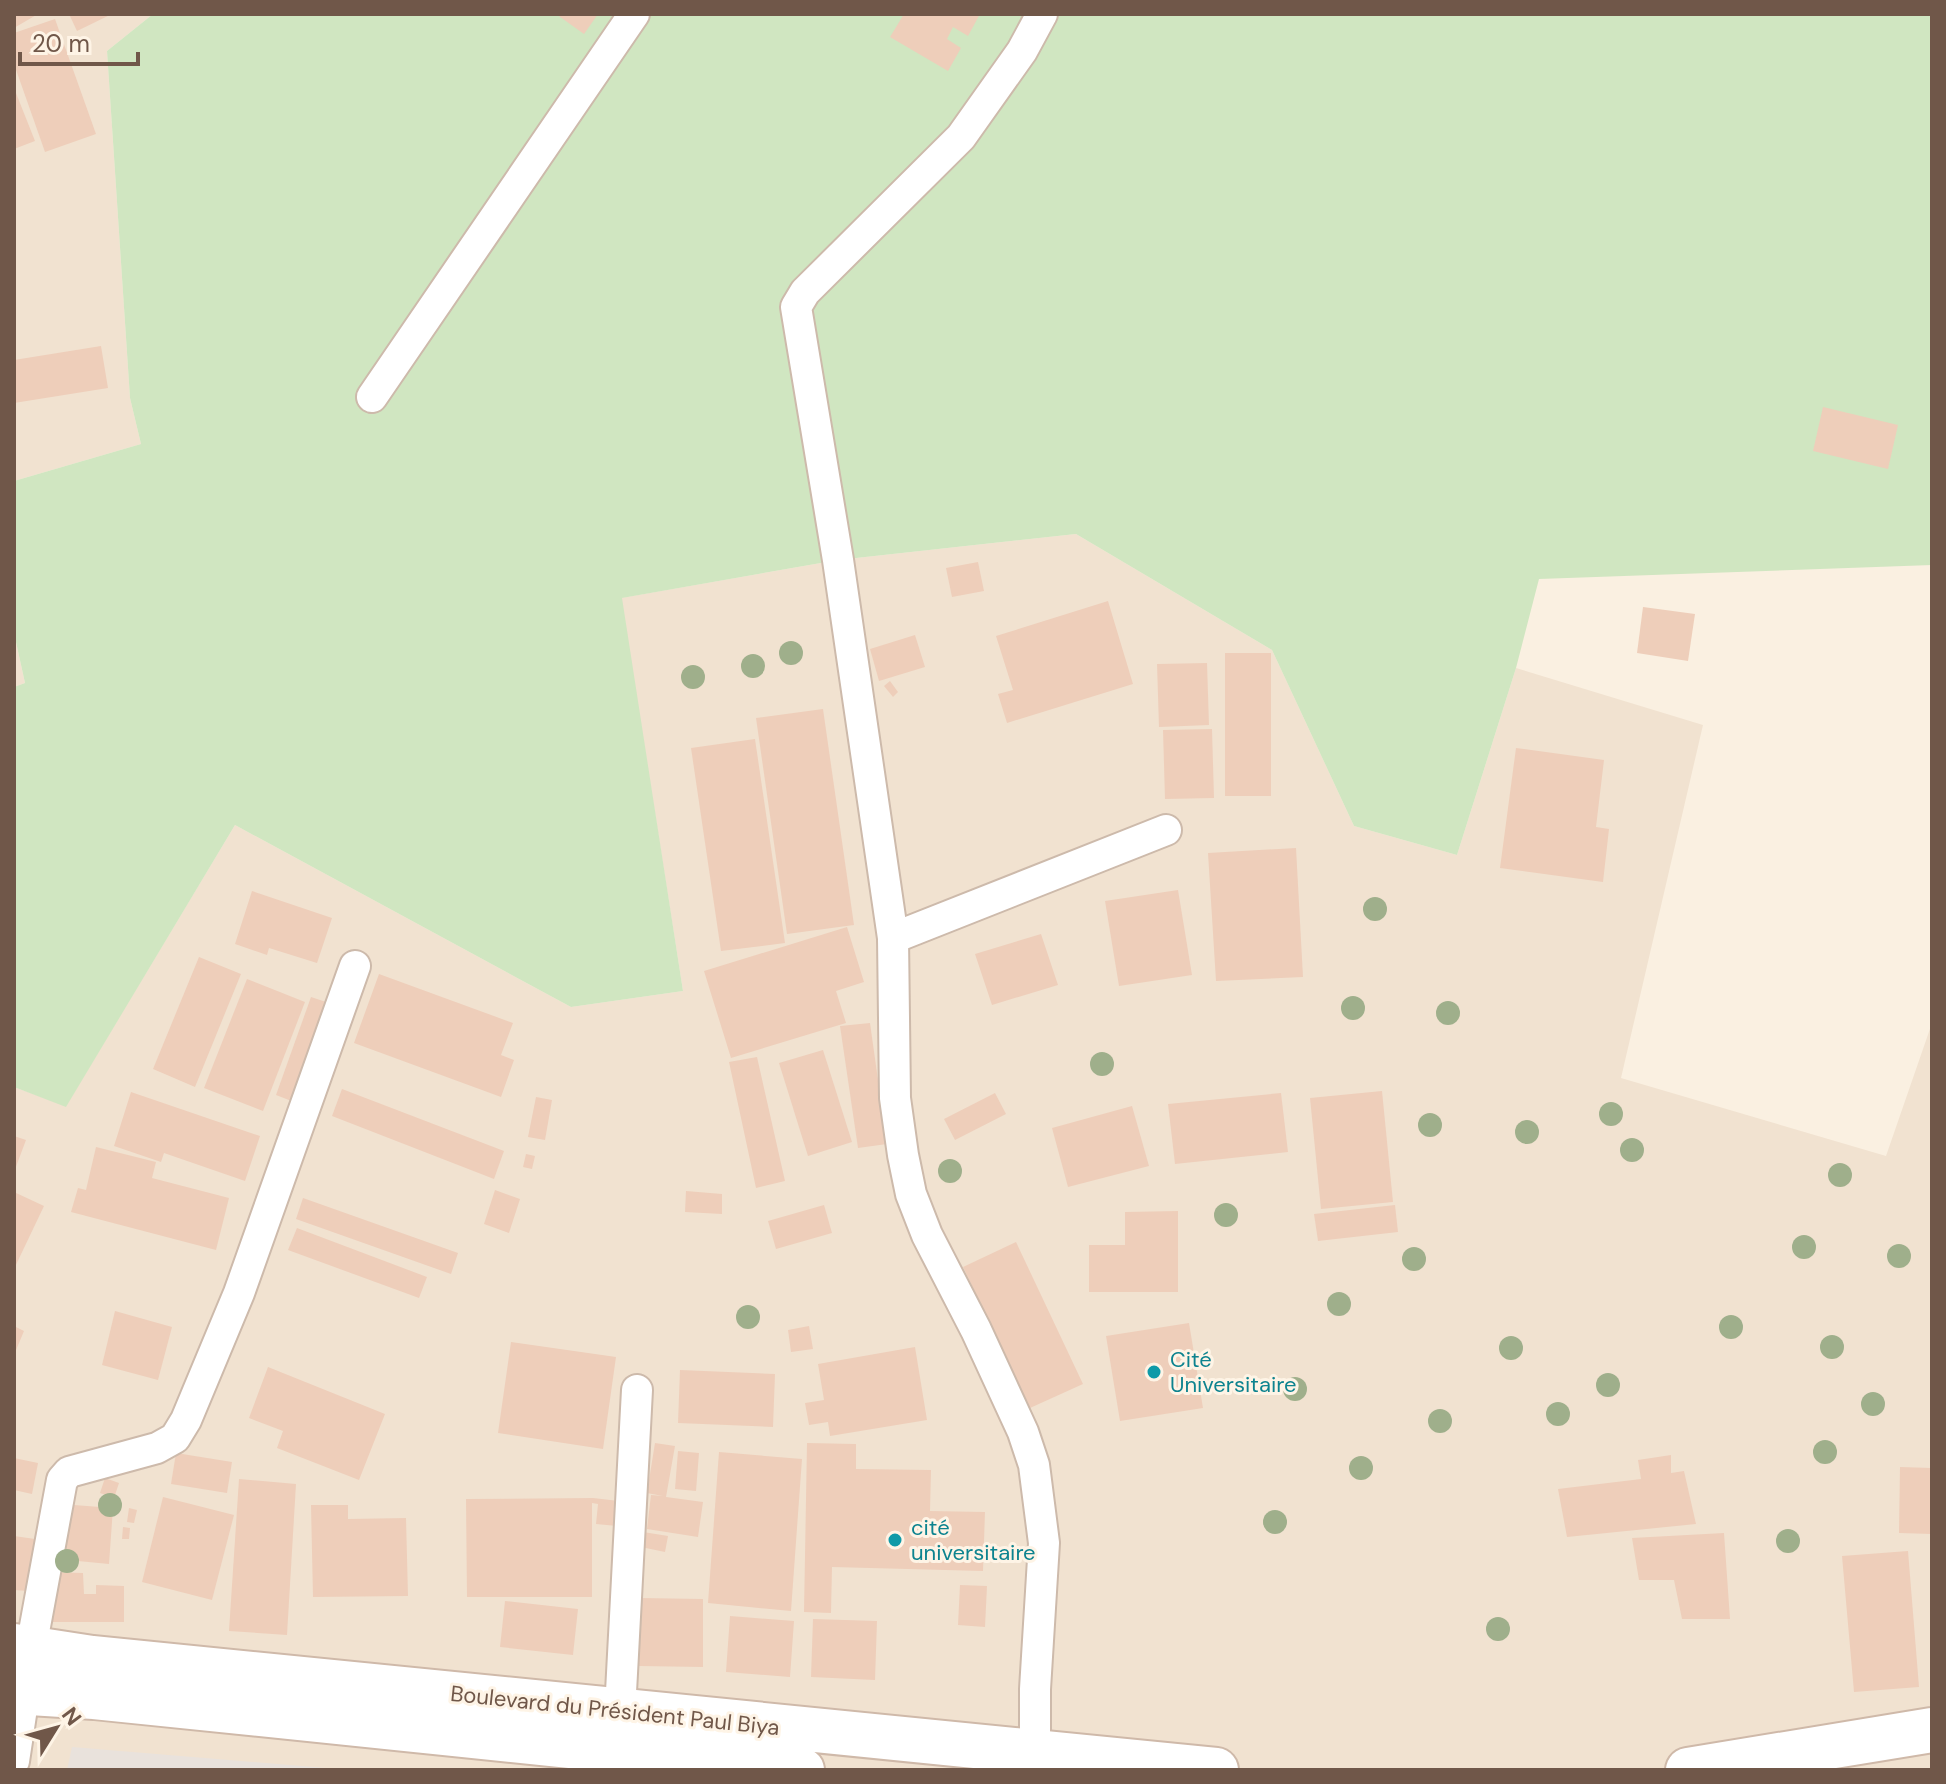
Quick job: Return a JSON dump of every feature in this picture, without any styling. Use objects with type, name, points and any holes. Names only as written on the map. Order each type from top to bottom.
[{"type":"main road","name":"Boulevard du Président Paul Biya","points":[[22,1647],[92,1658],[620,1711],[1036,1760],[1216,1770]]},
{"type":"main road","name":"Boulevard du Président Paul Biya","points":[[20,1692],[802,1770]]},
{"type":"main road","points":[[1688,1770],[1932,1730]]},
{"type":"street","points":[[372,397],[634,14]]},
{"type":"street","points":[[1036,1760],[1035,1689],[1044,1543],[1034,1465],[1023,1432],[976,1330],[927,1235],[911,1194],[895,1098],[893,938],[838,560],[796,307],[805,292],[961,137],[1022,51],[1042,14]]},
{"type":"street","points":[[893,938],[1166,830]]},
{"type":"street","points":[[14,1761],[22,1647],[62,1480],[69,1472],[157,1448],[175,1438],[186,1420],[239,1293],[355,966]]},
{"type":"street","points":[[620,1711],[637,1390]]},
{"type":"shaded area","points":[[14,14],[153,14],[107,51],[130,398],[141,444],[14,481]]},
{"type":"shaded area","points":[[1076,534],[1272,650],[1354,826],[1457,855],[1516,668],[1703,725],[1621,1078],[1886,1156],[1932,1023],[1932,1770],[14,1770],[14,1087],[66,1106],[235,825],[571,1007],[683,991],[621,598],[838,560]]},
{"type":"shaded area","points":[[14,633],[25,683],[14,687]]},
{"type":"shaded area","points":[[72,1747],[350,1770],[67,1770]]},
{"type":"green space","points":[[153,14],[1932,14],[1932,565],[1539,579],[1516,668],[1457,855],[1354,826],[1272,650],[1076,534],[838,560],[622,598],[683,991],[571,1007],[235,825],[66,1107],[14,1087],[14,687],[25,683],[14,633],[14,481],[141,444],[130,398],[107,51]]},
{"type":"building","points":[[14,14],[38,14],[14,28]]},
{"type":"building","points":[[69,14],[112,14],[77,31]]},
{"type":"building","points":[[556,14],[598,14],[584,34]]},
{"type":"building","points":[[904,14],[980,14],[968,36],[953,27],[947,39],[961,48],[948,71],[890,37]]},
{"type":"building","points":[[55,19],[96,134],[45,152],[14,64],[14,33]]},
{"type":"building","points":[[14,88],[35,141],[14,149]]},
{"type":"building","points":[[101,346],[108,388],[14,403],[14,360]]},
{"type":"building","points":[[1823,407],[1898,425],[1888,469],[1813,451]]},
{"type":"building","points":[[978,562],[984,591],[952,597],[946,568]]},
{"type":"building","points":[[1108,601],[1133,684],[1007,723],[998,694],[1013,690],[996,636]]},
{"type":"building","points":[[1643,607],[1695,614],[1688,661],[1637,653]]},
{"type":"building","points":[[915,635],[925,667],[879,681],[870,649]]},
{"type":"building","points":[[1225,653],[1271,653],[1271,796],[1225,796]]},
{"type":"building","points":[[1207,663],[1209,725],[1159,727],[1157,664]]},
{"type":"building","points":[[890,681],[898,692],[893,697],[884,686]]},
{"type":"building","points":[[823,709],[854,925],[787,934],[756,718]]},
{"type":"building","points":[[1212,729],[1214,798],[1165,799],[1163,730]]},
{"type":"building","points":[[755,739],[785,943],[721,951],[691,748]]},
{"type":"building","points":[[1516,748],[1604,760],[1596,827],[1609,829],[1603,882],[1500,868]]},
{"type":"building","points":[[1296,848],[1303,977],[1216,981],[1208,853]]},
{"type":"building","points":[[1178,890],[1192,975],[1119,986],[1105,901]]},
{"type":"building","points":[[252,891],[332,918],[317,963],[269,948],[267,955],[235,944]]},
{"type":"building","points":[[847,927],[864,982],[836,991],[846,1023],[731,1058],[704,971]]},
{"type":"building","points":[[1041,934],[1058,985],[992,1005],[975,954]]},
{"type":"building","points":[[199,957],[241,974],[195,1087],[153,1069]]},
{"type":"building","points":[[379,974],[513,1023],[501,1055],[514,1060],[501,1097],[354,1043]]},
{"type":"building","points":[[247,979],[305,1002],[263,1111],[204,1088]]},
{"type":"building","points":[[311,997],[329,1003],[294,1102],[276,1095]]},
{"type":"building","points":[[870,1023],[887,1144],[858,1148],[840,1026]]},
{"type":"building","points":[[823,1050],[852,1142],[808,1156],[779,1063]]},
{"type":"building","points":[[757,1057],[785,1181],[756,1188],[729,1062]]},
{"type":"building","points":[[342,1089],[504,1151],[494,1179],[332,1116]]},
{"type":"building","points":[[1382,1091],[1393,1202],[1321,1209],[1310,1098]]},
{"type":"building","points":[[131,1092],[260,1136],[245,1181],[164,1153],[161,1162],[114,1146]]},
{"type":"building","points":[[995,1093],[1006,1114],[955,1140],[944,1119]]},
{"type":"building","points":[[1281,1093],[1288,1152],[1175,1164],[1168,1104]]},
{"type":"building","points":[[536,1097],[552,1100],[545,1140],[528,1137]]},
{"type":"building","points":[[1132,1106],[1149,1166],[1068,1187],[1052,1128]]},
{"type":"building","points":[[14,1136],[26,1140],[14,1172]]},
{"type":"building","points":[[96,1147],[156,1162],[152,1178],[229,1198],[216,1250],[71,1212],[78,1188],[86,1190]]},
{"type":"building","points":[[526,1154],[535,1156],[532,1169],[523,1167]]},
{"type":"building","points":[[495,1190],[520,1199],[509,1233],[484,1224]]},
{"type":"building","points":[[686,1191],[722,1194],[722,1214],[685,1212]]},
{"type":"building","points":[[14,1192],[44,1206],[14,1269]]},
{"type":"building","points":[[303,1198],[458,1253],[451,1274],[296,1219]]},
{"type":"building","points":[[824,1205],[832,1233],[776,1249],[768,1221]]},
{"type":"building","points":[[1395,1205],[1398,1232],[1318,1241],[1314,1214]]},
{"type":"building","points":[[1178,1211],[1178,1292],[1089,1292],[1089,1245],[1125,1245],[1125,1212]]},
{"type":"building","points":[[297,1228],[427,1277],[419,1298],[288,1250]]},
{"type":"building","points":[[1016,1242],[1083,1384],[1030,1408],[963,1267]]},
{"type":"building","points":[[115,1311],[172,1327],[158,1380],[102,1365]]},
{"type":"building","name":"Cité Universitaire","points":[[1189,1323],[1203,1408],[1120,1421],[1106,1336]]},
{"type":"building","points":[[14,1326],[24,1331],[14,1355]]},
{"type":"building","points":[[809,1326],[813,1349],[791,1352],[788,1330]]},
{"type":"building","points":[[511,1342],[616,1357],[603,1449],[498,1433]]},
{"type":"building","points":[[915,1347],[927,1420],[830,1436],[828,1422],[809,1425],[805,1403],[824,1400],[818,1364]]},
{"type":"building","points":[[268,1367],[385,1414],[359,1480],[277,1448],[283,1431],[249,1418]]},
{"type":"building","points":[[680,1370],[775,1374],[773,1427],[678,1423]]},
{"type":"building","points":[[655,1443],[675,1446],[666,1497],[703,1502],[698,1537],[647,1529],[651,1495],[663,1496],[647,1493]]},
{"type":"building","name":"cité universitaire","points":[[807,1443],[856,1444],[856,1469],[931,1470],[930,1511],[985,1512],[983,1571],[832,1567],[831,1613],[804,1612]]},
{"type":"building","points":[[678,1451],[699,1453],[696,1491],[675,1489]]},
{"type":"building","points":[[719,1452],[802,1459],[791,1611],[708,1603]]},
{"type":"building","points":[[176,1453],[232,1462],[227,1493],[171,1484]]},
{"type":"building","points":[[1671,1455],[1671,1473],[1684,1471],[1696,1524],[1567,1537],[1558,1489],[1641,1479],[1638,1460]]},
{"type":"building","points":[[14,1458],[38,1463],[32,1494],[14,1490]]},
{"type":"building","points":[[1900,1467],[1932,1468],[1932,1534],[1899,1533]]},
{"type":"building","points":[[105,1478],[119,1483],[114,1498],[100,1493]]},
{"type":"building","points":[[239,1479],[296,1484],[287,1635],[229,1631]]},
{"type":"building","points":[[163,1497],[234,1515],[212,1600],[142,1582]]},
{"type":"building","points":[[593,1498],[619,1501],[617,1526],[596,1524],[598,1504],[592,1503],[592,1597],[467,1597],[466,1499]]},
{"type":"building","points":[[61,1504],[113,1508],[109,1564],[57,1559]]},
{"type":"building","points":[[311,1505],[348,1505],[348,1519],[406,1518],[408,1596],[313,1597]]},
{"type":"building","points":[[129,1508],[137,1510],[134,1523],[127,1522]]},
{"type":"building","points":[[123,1527],[130,1528],[129,1539],[122,1539]]},
{"type":"building","points":[[643,1532],[668,1536],[665,1552],[641,1547]]},
{"type":"building","points":[[1724,1533],[1730,1619],[1682,1619],[1674,1580],[1639,1580],[1632,1538]]},
{"type":"building","points":[[14,1536],[35,1539],[28,1591],[14,1590]]},
{"type":"building","points":[[1908,1551],[1919,1687],[1854,1692],[1842,1556]]},
{"type":"building","points":[[49,1572],[83,1573],[84,1594],[96,1594],[96,1585],[124,1586],[124,1622],[49,1622]]},
{"type":"building","points":[[960,1585],[987,1586],[985,1627],[958,1625]]},
{"type":"building","points":[[640,1598],[703,1599],[703,1667],[639,1666]]},
{"type":"building","points":[[505,1601],[578,1609],[573,1655],[500,1647]]},
{"type":"building","points":[[730,1616],[794,1621],[790,1677],[726,1672]]},
{"type":"building","points":[[813,1619],[877,1621],[875,1680],[811,1677]]},
{"type":"place","name":"Cité Universitaire","points":[[1154,1372]]},
{"type":"place","name":"cité universitaire","points":[[895,1540]]}]
